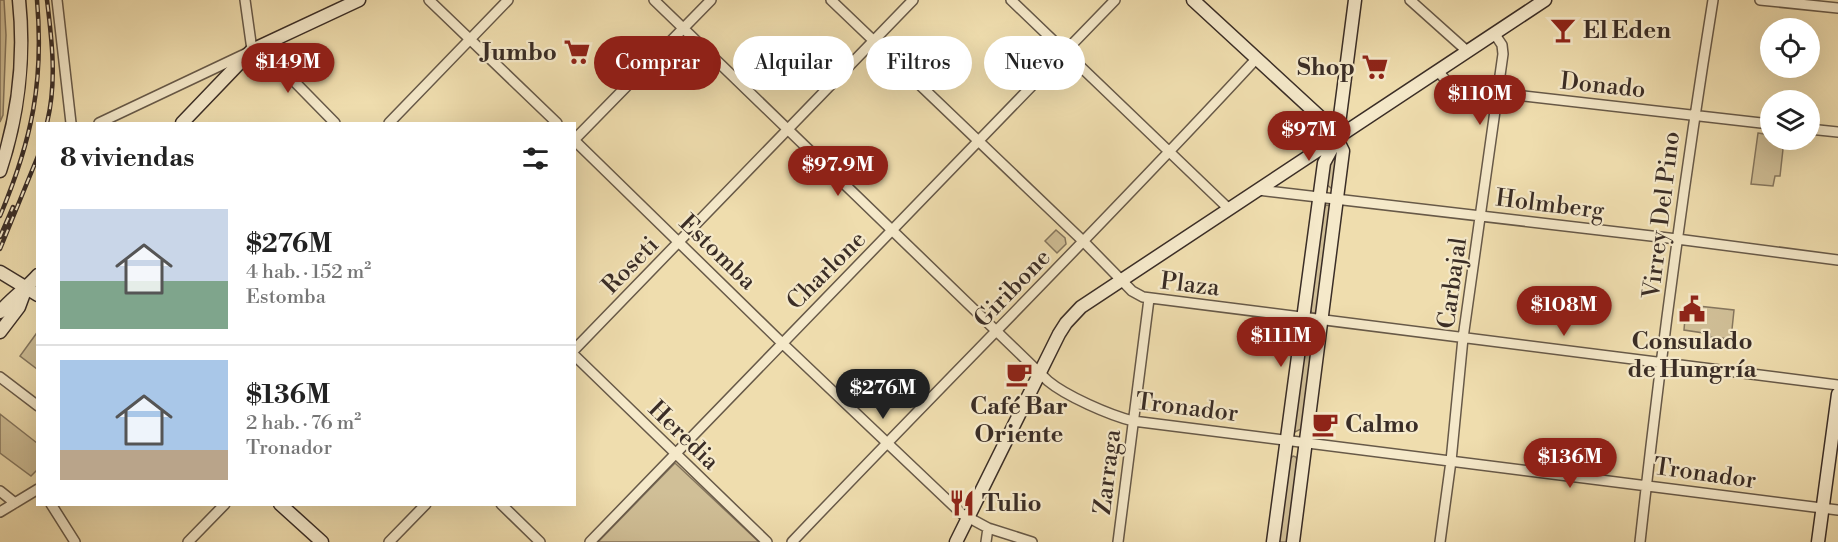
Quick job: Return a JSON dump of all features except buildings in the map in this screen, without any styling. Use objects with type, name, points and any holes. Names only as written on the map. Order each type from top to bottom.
[{"type":"main road","points":[[0,171],[17,98],[21,54],[19,0]]},
{"type":"main road","points":[[183,122],[252,50],[359,0]]},
{"type":"main road","points":[[1192,0],[1320,117],[1343,151],[1293,542]]},
{"type":"main road","points":[[1273,542],[1324,163],[1337,139],[1355,0]]},
{"type":"main road","points":[[956,542],[1059,334],[1073,314],[1089,301],[1545,0]]},
{"type":"main road","points":[[0,272],[32,292]]},
{"type":"main road","points":[[0,312],[10,299],[32,292]]},
{"type":"main road","points":[[0,332],[32,292]]},
{"type":"main road","points":[[1818,542],[1838,394]]},
{"type":"main road","points":[[282,506],[322,542]]},
{"type":"street","points":[[57,0],[71,122]]},
{"type":"street","points":[[245,0],[252,50],[283,70],[334,122]]},
{"type":"street","points":[[429,0],[556,122]]},
{"type":"street","points":[[390,122],[508,0]]},
{"type":"street","name":"Tronador","points":[[654,0],[1041,374],[1060,390],[1121,418],[1838,510]]},
{"type":"street","points":[[576,138],[711,0]]},
{"type":"street","name":"Plaza","points":[[831,0],[869,36]]},
{"type":"street","name":"Roseti","points":[[877,36],[913,0]]},
{"type":"street","points":[[1011,0],[1048,36]]},
{"type":"street","name":"Charlone","points":[[1080,36],[1115,0]]},
{"type":"street","points":[[1410,0],[1467,51]]},
{"type":"street","name":"Virrey Del Pino","points":[[1640,542],[1677,239],[1713,0]]},
{"type":"street","points":[[1760,0],[1838,8]]},
{"type":"street","name":"Carbajal","points":[[1440,542],[1464,338],[1503,54],[1502,45],[1494,33]]},
{"type":"street","name":"Roseti","points":[[576,348],[866,47]]},
{"type":"street","points":[[104,122],[252,50]]},
{"type":"street","name":"Giribone","points":[[792,542],[887,442],[997,332],[1257,58]]},
{"type":"street","name":"Donado","points":[[1438,71],[1448,83],[1454,86],[1760,123]]},
{"type":"street","points":[[1085,72],[1229,209]]},
{"type":"street","name":"Plaza","points":[[925,90],[1137,295],[1149,299],[1838,385]]},
{"type":"street","name":"Charlone","points":[[590,542],[1028,90]]},
{"type":"street","points":[[1820,130],[1838,132]]},
{"type":"street","name":"Estomba","points":[[576,142],[782,343],[968,518],[988,528],[1032,542]]},
{"type":"street","name":"Holmberg","points":[[1258,190],[1838,260]]},
{"type":"street","name":"Zarraga","points":[[1118,542],[1149,299]]},
{"type":"street","name":"Heredia","points":[[576,357],[767,542]]},
{"type":"street","points":[[0,377],[36,404]]},
{"type":"street","points":[[0,512],[36,490]]},
{"type":"street","points":[[0,491],[15,502]]},
{"type":"street","points":[[52,506],[75,542]]},
{"type":"street","points":[[188,542],[223,506]]},
{"type":"street","points":[[389,542],[424,506]]},
{"type":"street","points":[[503,506],[540,542]]},
{"type":"street","points":[[986,542],[988,528]]},
{"type":"shaded area","points":[[0,0],[4,0],[6,35],[3,115],[0,122]]},
{"type":"shaded area","points":[[1758,133],[1760,133],[1760,150],[1783,150],[1780,176],[1775,176],[1773,186],[1751,184]]},
{"type":"shaded area","points":[[1333,154],[1338,155],[1333,188],[1331,188],[1326,184],[1330,157]]},
{"type":"shaded area","points":[[1326,205],[1331,206],[1318,313],[1312,313],[1310,309],[1323,211]]},
{"type":"shaded area","points":[[1056,230],[1065,238],[1066,244],[1057,253],[1045,241]]},
{"type":"shaded area","points":[[1698,306],[1734,310],[1731,339],[1710,337],[1710,334],[1684,330],[1685,318],[1695,319]]},
{"type":"shaded area","points":[[1311,325],[1317,330],[1301,429],[1295,432],[1292,430],[1308,329]]},
{"type":"shaded area","points":[[36,334],[36,368],[20,356]]},
{"type":"shaded area","points":[[0,414],[36,442],[36,471],[31,476],[0,453]]},
{"type":"shaded area","points":[[1293,456],[1297,460],[1288,542],[1279,542],[1289,460]]},
{"type":"shaded area","points":[[675,463],[759,542],[598,542]]},
{"type":"railway","points":[[0,216],[20,162],[33,110],[39,58],[37,0]]},
{"type":"railway","points":[[47,0],[53,77],[47,122]]},
{"type":"railway","points":[[0,249],[36,161]]},
{"type":"railway","points":[[0,237],[13,207]]},
{"type":"place","name":"El Eden","points":[[1563,30]]},
{"type":"place","name":"Jumbo","points":[[577,52]]},
{"type":"place","name":"Shop","points":[[1375,67]]},
{"type":"place","name":"Consulado de Hungría","points":[[1692,309]]},
{"type":"place","name":"Café Bar Oriente","points":[[1019,374]]},
{"type":"place","name":"Calmo","points":[[1325,424]]},
{"type":"place","name":"Tulio","points":[[962,503]]}]
